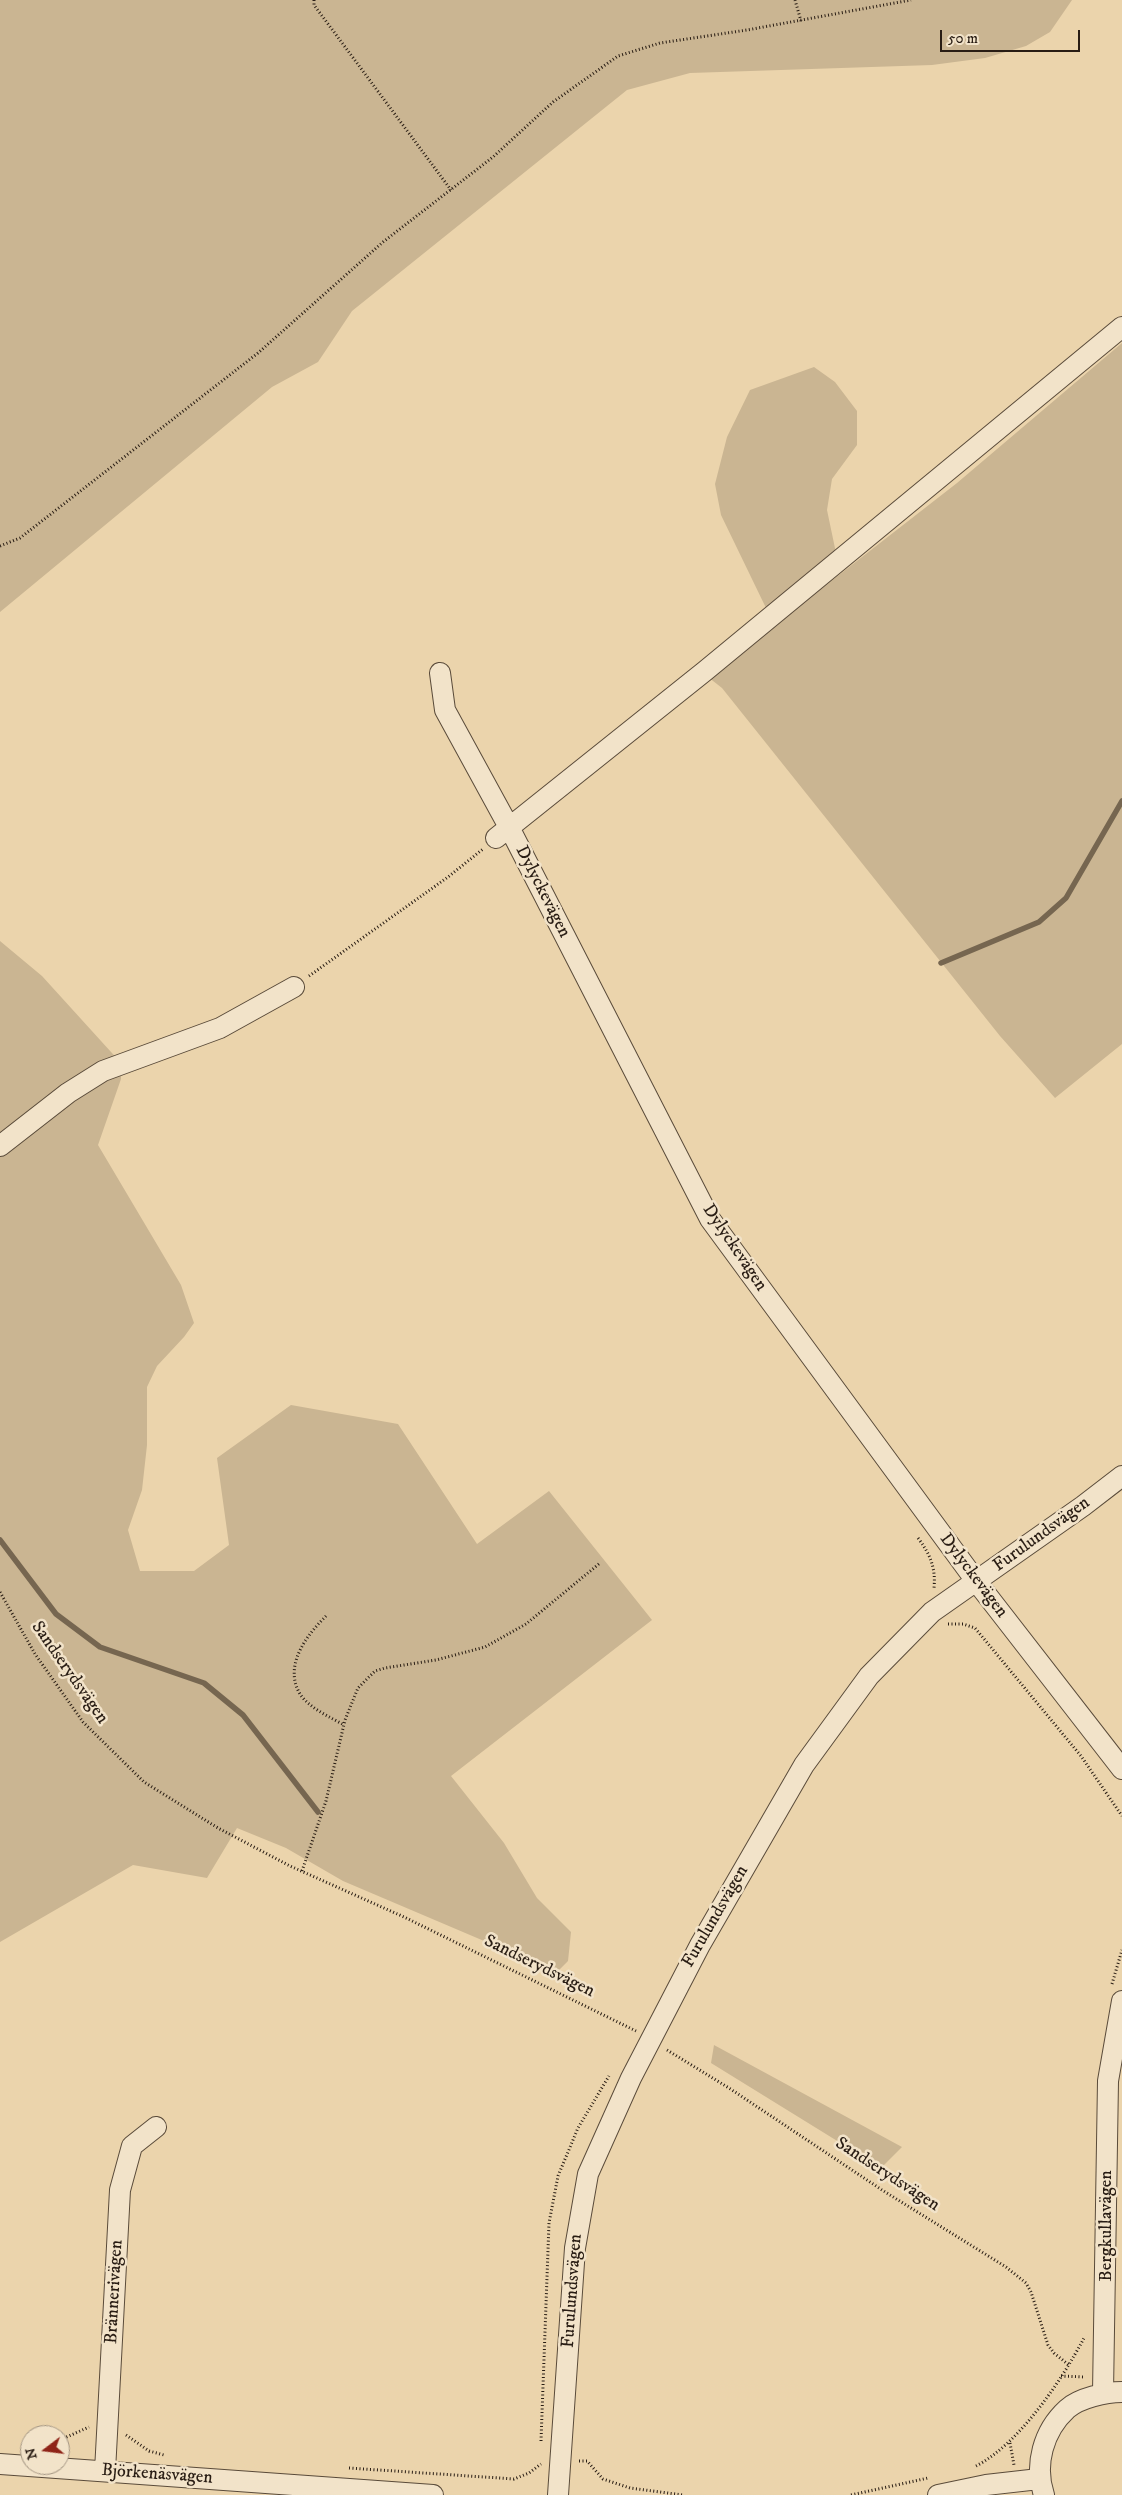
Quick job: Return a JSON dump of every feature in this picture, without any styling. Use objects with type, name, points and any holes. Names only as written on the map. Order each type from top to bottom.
[{"type":"street","points":[[503,833],[706,671],[1122,328]]},
{"type":"street","name":"Dylyckevägen","points":[[440,673],[445,710],[503,833],[710,1219],[976,1582],[1122,1769]]},
{"type":"street","points":[[0,1146],[68,1094],[104,1071],[220,1028],[294,987]]},
{"type":"street","name":"Furulundsvägen","points":[[558,2495],[562,2459],[575,2248],[588,2174],[640,2033],[700,1945],[804,1765],[869,1676],[932,1612],[1083,1506],[1122,1476]]},
{"type":"street","name":"Bergkullavägen","points":[[1113,2392],[1108,2081],[1122,2001]]},
{"type":"street","name":"Brännerivägen","points":[[105,2471],[120,2190],[132,2146],[156,2127]]},
{"type":"street","points":[[935,2486],[1041,2487],[1044,2440],[1068,2408],[1113,2392]]},
{"type":"street","name":"Björkenäsvägen","points":[[0,2464],[433,2495]]},
{"type":"path","points":[[314,0],[314,5],[451,190]]},
{"type":"path","points":[[795,0],[801,21]]},
{"type":"path","points":[[0,546],[20,538],[258,353],[384,242],[493,157],[554,102],[618,56],[660,43],[801,21],[911,0]]},
{"type":"path","points":[[294,987],[448,877],[503,833]]},
{"type":"path","points":[[915,1533],[931,1557],[936,1575],[934,1592],[925,1604],[940,1621],[950,1625],[963,1624],[975,1628],[1081,1756],[1122,1816]]},
{"type":"path","points":[[302,1871],[326,1801],[344,1725],[358,1688],[375,1671],[436,1660],[485,1647],[526,1624],[600,1563]]},
{"type":"path","name":"Sandserydsvägen","points":[[0,1592],[34,1654],[83,1722],[144,1782],[218,1828],[302,1871],[404,1917],[640,2033],[729,2088],[882,2190],[1006,2267],[1026,2283],[1032,2292],[1048,2345],[1054,2353],[1070,2366],[1010,2443],[977,2466],[968,2468]]},
{"type":"path","points":[[326,1616],[309,1632],[300,1650],[294,1674],[300,1694],[316,1709],[344,1725]]},
{"type":"path","points":[[540,2446],[549,2223],[558,2176],[578,2128],[612,2072]]},
{"type":"path","points":[[70,2435],[86,2427],[118,2429],[149,2451],[167,2456]]},
{"type":"path","points":[[540,2455],[540,2465]]},
{"type":"path","points":[[343,2468],[514,2479],[529,2474],[540,2465],[562,2459],[587,2462],[603,2479],[630,2488],[683,2495]]},
{"type":"path","points":[[851,2495],[935,2486]]},
{"type":"shaded area","points":[[0,0],[1072,0],[1050,32],[1026,46],[985,58],[932,65],[690,73],[627,90],[352,311],[318,362],[272,387],[0,612]]},
{"type":"shaded area","points":[[1122,343],[1122,1044],[1055,1098],[1000,1036],[722,688],[708,677],[957,483]]},
{"type":"shaded area","points":[[814,367],[835,382],[857,411],[857,445],[832,479],[827,510],[836,553],[766,608],[721,515],[715,484],[727,437],[750,390]]},
{"type":"shaded area","points":[[0,941],[42,976],[121,1063],[121,1079],[98,1145],[181,1285],[194,1323],[184,1337],[157,1366],[147,1387],[147,1445],[142,1490],[128,1530],[140,1571],[194,1571],[229,1545],[217,1458],[291,1405],[398,1424],[477,1544],[549,1491],[652,1620],[451,1776],[504,1843],[537,1898],[571,1932],[568,1961],[557,1972],[343,1881],[286,1848],[237,1828],[207,1878],[133,1865],[0,1942]]},
{"type":"shaded area","points":[[714,2045],[902,2147],[881,2168],[711,2063]]},
{"type":"waterway","points":[[941,963],[1039,922],[1066,898],[1122,801]]},
{"type":"waterway","points":[[0,1540],[56,1614],[100,1647],[204,1683],[243,1715],[318,1812]]}]
